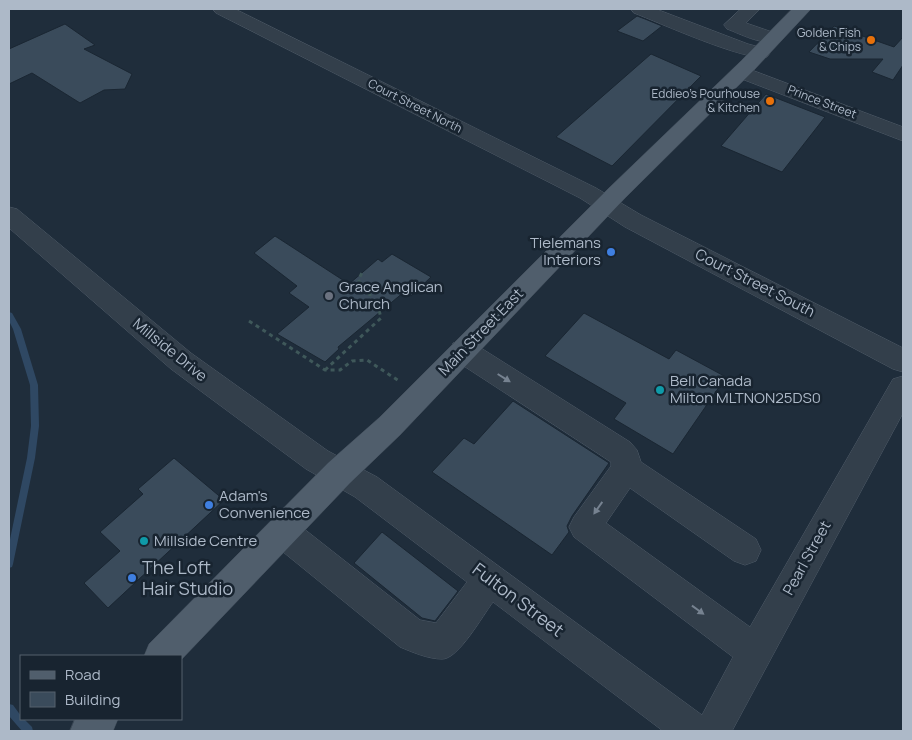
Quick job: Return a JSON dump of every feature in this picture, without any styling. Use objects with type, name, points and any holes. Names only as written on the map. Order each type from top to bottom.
[{"type":"main road","name":"Main Street East","points":[[162,655],[339,473],[390,426],[607,203],[741,72],[802,9]]},
{"type":"main road","points":[[88,731],[99,720]]},
{"type":"street","name":"Court Street North","points":[[222,9],[607,203]]},
{"type":"street","points":[[640,9],[741,48],[766,46]]},
{"type":"street","points":[[751,9],[733,25],[766,46]]},
{"type":"street","name":"Prince Street","points":[[741,72],[903,134]]},
{"type":"street","name":"Court Street South","points":[[607,203],[633,221],[903,361]]},
{"type":"street","name":"Millside Drive","points":[[9,215],[181,361],[317,460],[339,473]]},
{"type":"street","points":[[463,351],[620,451],[626,459],[626,469],[585,527],[755,652]]},
{"type":"street","name":"Pearl Street","points":[[713,731],[725,706],[903,387]]},
{"type":"street","points":[[626,469],[745,550]]},
{"type":"street","name":"Fulton Street","points":[[339,473],[366,487],[693,731]]},
{"type":"street","points":[[283,532],[412,635],[442,642],[490,579]]},
{"type":"path","points":[[324,370],[381,318],[379,310],[370,305],[370,295],[358,280],[363,271]]},
{"type":"path","points":[[249,321],[324,370],[340,370],[352,361],[367,360],[399,381]]},
{"type":"building","points":[[637,16],[662,26],[643,41],[617,31]]},
{"type":"building","points":[[65,24],[95,45],[84,49],[132,74],[125,89],[104,90],[80,103],[32,73],[9,84],[9,49]]},
{"type":"building","points":[[834,26],[894,47],[903,37],[903,65],[893,80],[872,72],[883,59],[830,59],[809,52]]},
{"type":"building","points":[[651,54],[701,76],[612,166],[556,137]]},
{"type":"building","points":[[766,94],[825,117],[782,172],[721,146]]},
{"type":"building","name":"Grace Anglican Church","points":[[275,236],[349,284],[378,259],[382,262],[392,254],[431,277],[411,296],[404,292],[338,347],[339,349],[325,362],[277,334],[309,307],[289,293],[297,286],[254,253]]},
{"type":"building","name":"Bell Canada Milton MLTNON25DS0","points":[[584,313],[669,359],[676,350],[726,377],[673,454],[614,419],[626,403],[545,356]]},
{"type":"building","points":[[513,401],[609,463],[572,516],[567,526],[569,532],[552,555],[432,472],[464,438],[474,444]]},
{"type":"building","name":"Millside Centre","points":[[174,458],[224,500],[108,608],[84,583],[120,551],[100,532],[143,494],[138,489]]},
{"type":"building","points":[[382,532],[458,591],[435,621],[422,618],[354,563]]},
{"type":"waterway","points":[[9,315],[17,329],[34,385],[35,426],[31,458],[9,564]]},
{"type":"waterway","points":[[9,709],[28,731]]},
{"type":"place","name":"Golden Fish & Chips","points":[[871,40]]},
{"type":"place","name":"Eddieo's Pourhouse & Kitchen","points":[[770,101]]},
{"type":"place","name":"Tielemans Interiors","points":[[611,252]]},
{"type":"place","name":"Grace Anglican Church","points":[[329,296]]},
{"type":"place","name":"Bell Canada Milton MLTNON25DS0","points":[[660,390]]},
{"type":"place","name":"Adam's Convenience","points":[[209,505]]},
{"type":"place","name":"Millside Centre","points":[[144,541]]},
{"type":"place","name":"The Loft Hair Studio","points":[[132,578]]}]
